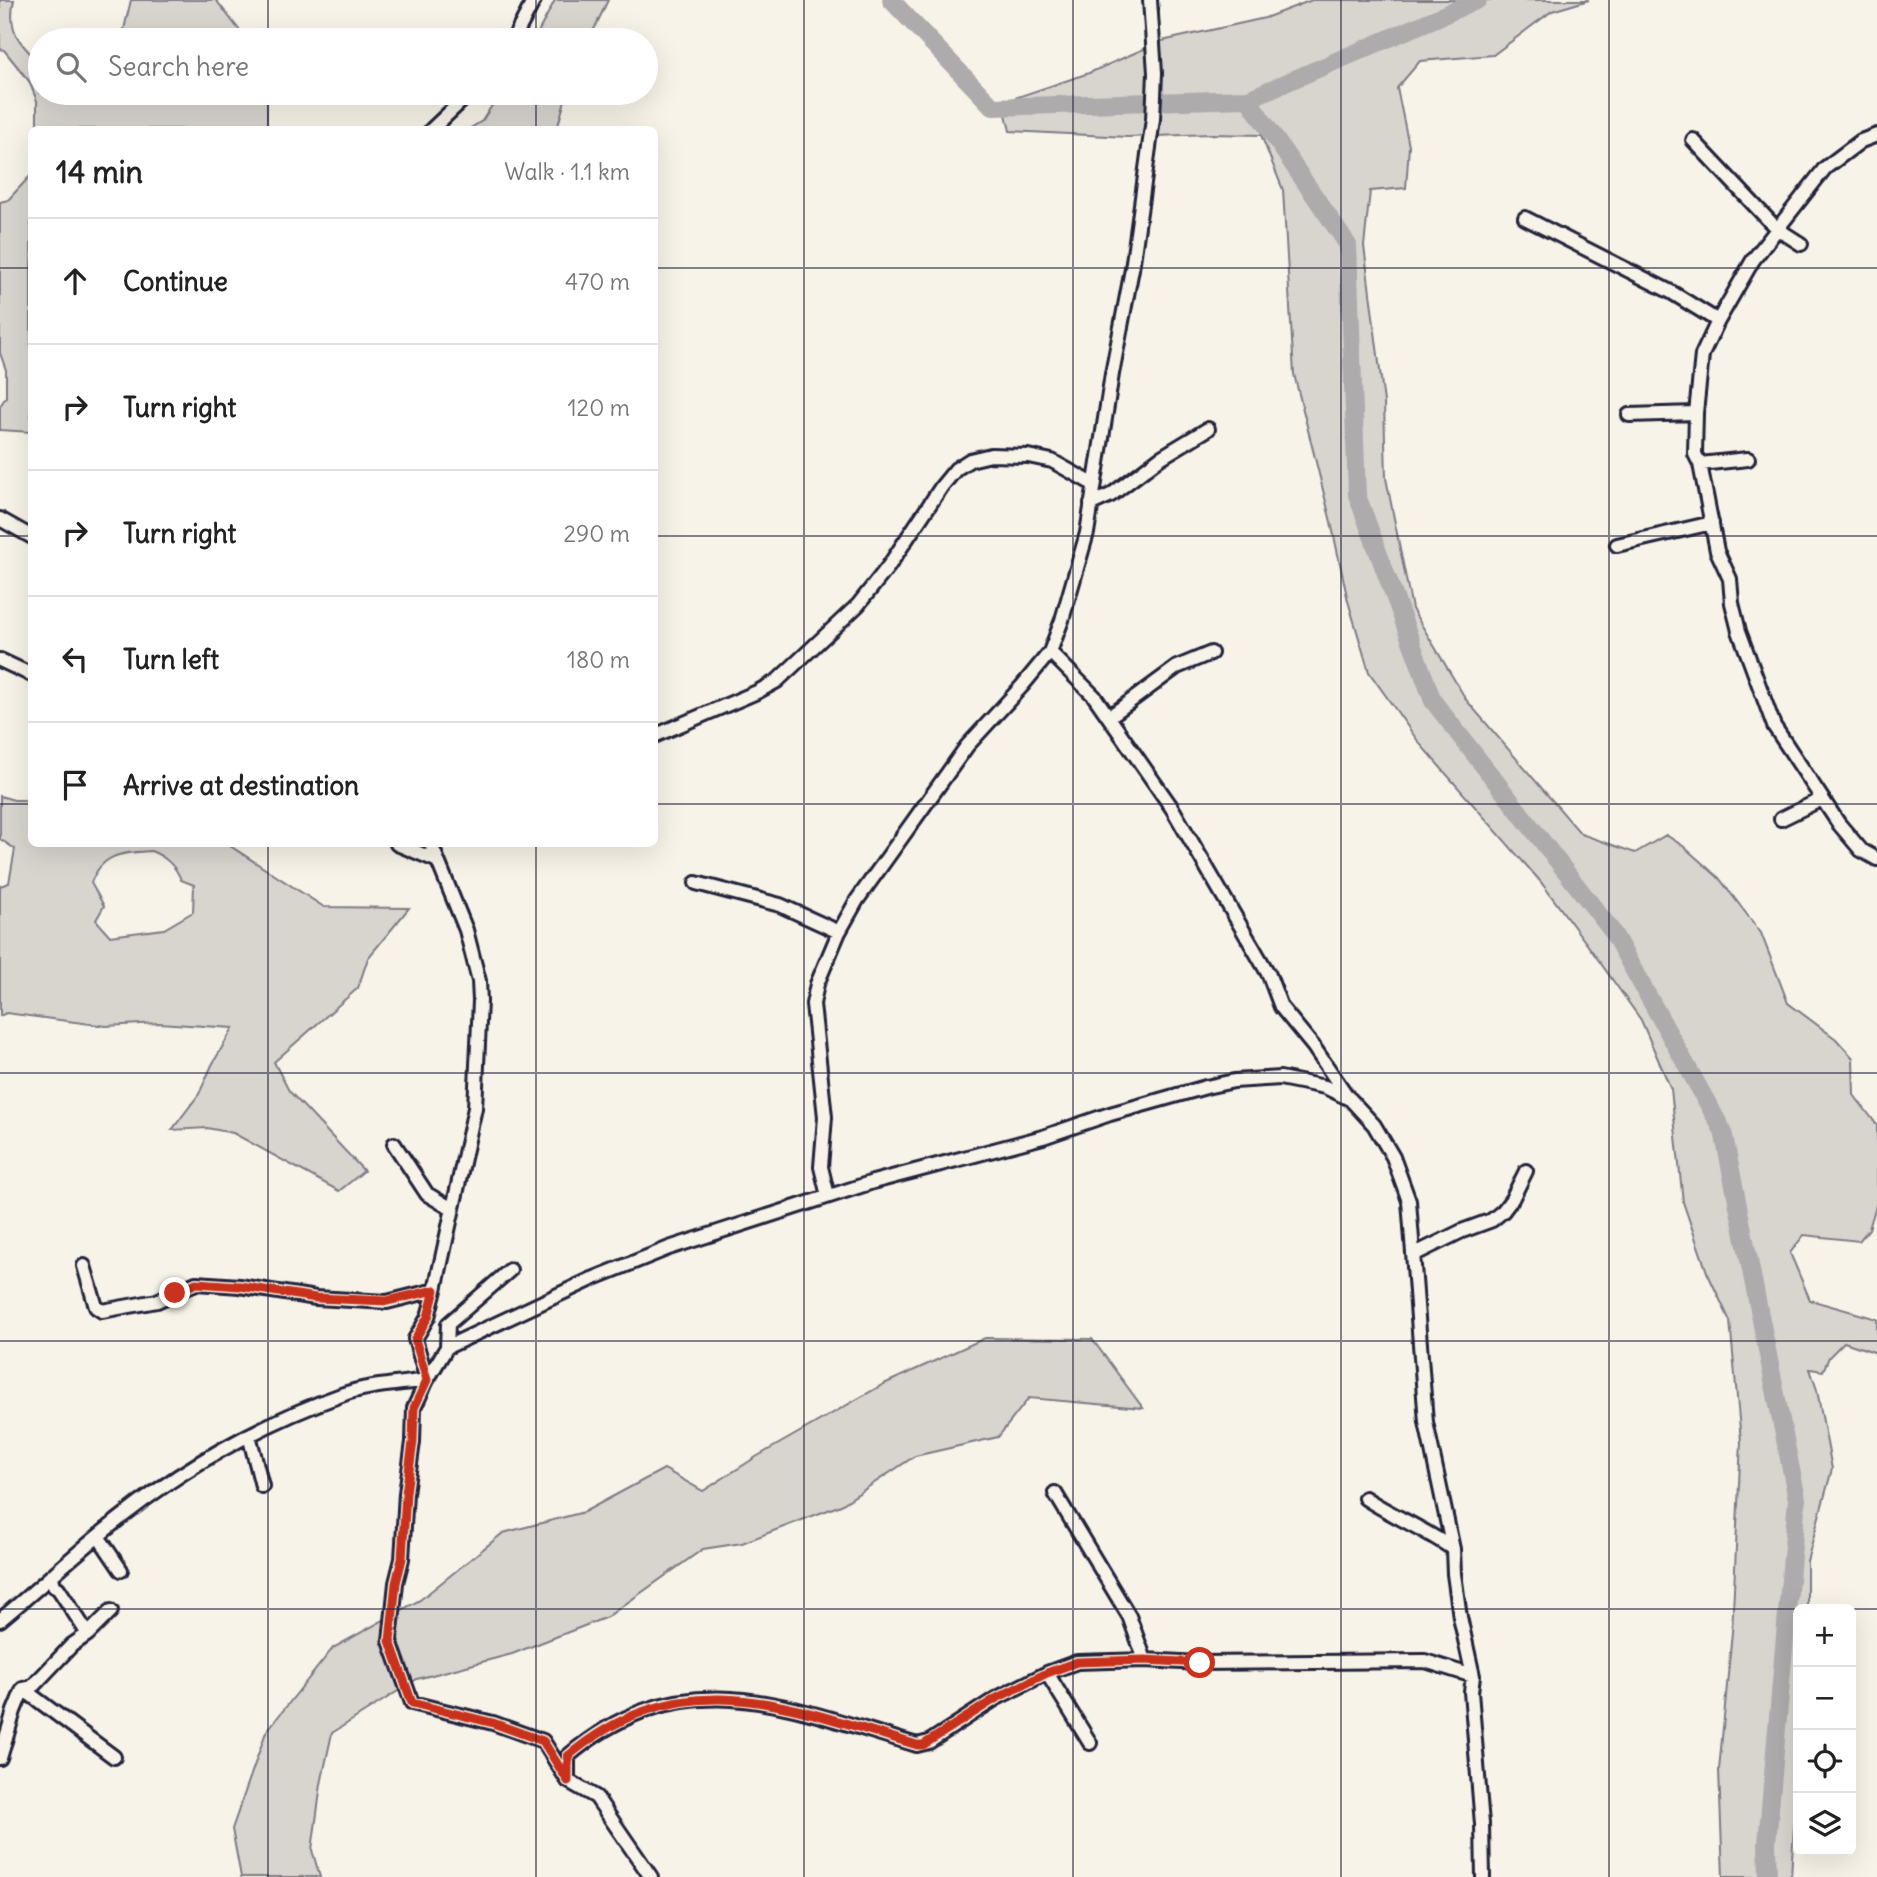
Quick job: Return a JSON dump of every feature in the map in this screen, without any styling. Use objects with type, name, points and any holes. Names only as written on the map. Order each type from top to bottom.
[{"type":"street","points":[[519,28],[534,0]]},
{"type":"street","points":[[828,1196],[821,1167],[825,1117],[814,993],[839,932],[857,900],[967,746],[1049,652],[1062,620],[1087,533],[1093,484],[1102,450],[1112,374],[1132,270],[1153,119],[1155,73],[1150,0]]},
{"type":"street","points":[[435,126],[457,105]]},
{"type":"street","points":[[1877,135],[1861,141],[1825,168],[1753,260],[1718,321],[1702,355],[1695,454],[1700,464],[1717,551],[1730,579],[1732,603],[1739,631],[1774,726],[1839,824],[1861,850],[1877,859]]},
{"type":"street","points":[[1693,140],[1776,228],[1801,244]]},
{"type":"street","points":[[1525,218],[1671,292],[1718,321]]},
{"type":"street","points":[[1629,415],[1696,413]]},
{"type":"street","points":[[1091,504],[1111,495],[1160,458],[1208,429]]},
{"type":"street","points":[[658,734],[769,686],[796,664],[858,606],[942,486],[956,469],[970,460],[990,455],[1028,456],[1052,461],[1093,484]]},
{"type":"street","points":[[1700,464],[1748,459]]},
{"type":"street","points":[[0,519],[28,535]]},
{"type":"street","points":[[1617,545],[1712,523]]},
{"type":"street","points":[[1049,652],[1094,696],[1172,808],[1269,975],[1281,1007],[1313,1046],[1350,1100],[1374,1125],[1397,1167],[1409,1201],[1426,1422],[1453,1549],[1460,1617],[1473,1676],[1471,1692],[1482,1824],[1483,1877]]},
{"type":"street","points":[[1109,717],[1177,667],[1211,653]]},
{"type":"street","points":[[0,660],[28,674]]},
{"type":"street","points":[[1781,819],[1822,799]]},
{"type":"street","points":[[404,847],[438,861]]},
{"type":"street","points":[[427,1380],[415,1339],[428,1317],[475,1108],[480,1001],[479,981],[466,929],[432,847]]},
{"type":"street","points":[[696,883],[780,905],[839,932]]},
{"type":"street","points":[[447,1347],[639,1259],[828,1196],[931,1165],[1042,1137],[1175,1095],[1234,1081],[1280,1078],[1325,1087],[1350,1100]]},
{"type":"street","points":[[394,1144],[427,1194],[452,1209]]},
{"type":"street","points":[[1415,1254],[1492,1220],[1512,1199],[1527,1171]]},
{"type":"street","points":[[84,1266],[96,1307],[102,1311],[157,1301],[196,1283],[240,1286],[316,1298],[387,1301],[435,1290]]},
{"type":"street","points":[[510,1270],[448,1324],[447,1347],[414,1408],[402,1559],[396,1583],[390,1641],[412,1703],[493,1723],[543,1741],[568,1781],[596,1797],[651,1877]]},
{"type":"street","points":[[0,1620],[98,1536],[215,1454],[248,1436],[346,1393],[427,1380]]},
{"type":"street","points":[[248,1436],[262,1486]]},
{"type":"street","points":[[1055,1493],[1129,1616],[1145,1660]]},
{"type":"street","points":[[1365,1498],[1394,1517],[1428,1531],[1453,1549]]},
{"type":"street","points":[[98,1536],[121,1570]]},
{"type":"street","points":[[52,1577],[54,1586],[58,1588],[88,1634]]},
{"type":"street","points":[[23,1689],[32,1687],[72,1645],[88,1634],[111,1611]]},
{"type":"street","points":[[568,1781],[568,1756],[588,1740],[625,1718],[667,1703],[711,1698],[738,1699],[798,1711],[923,1745],[995,1699],[1047,1673],[1077,1662],[1425,1661],[1473,1676]]},
{"type":"street","points":[[1047,1673],[1090,1743]]},
{"type":"street","points":[[23,1689],[114,1757]]},
{"type":"street","points":[[0,1758],[23,1689]]},
{"type":"shaded area","points":[[0,0],[14,0],[12,20],[16,35],[28,51],[28,80],[4,50],[0,49]]},
{"type":"shaded area","points":[[131,0],[216,0],[238,28],[124,28]]},
{"type":"shaded area","points":[[555,0],[608,0],[595,28],[540,28]]},
{"type":"shaded area","points":[[1312,0],[1589,0],[1552,11],[1493,55],[1420,61],[1397,88],[1409,146],[1406,188],[1370,191],[1364,246],[1384,402],[1386,478],[1412,609],[1467,701],[1581,834],[1635,853],[1666,835],[1683,846],[1719,878],[1761,933],[1788,1003],[1836,1039],[1853,1058],[1854,1095],[1877,1125],[1877,1202],[1869,1229],[1859,1241],[1804,1235],[1790,1253],[1810,1300],[1877,1319],[1877,1353],[1844,1342],[1829,1357],[1823,1371],[1810,1369],[1817,1390],[1832,1469],[1807,1561],[1807,1604],[1793,1604],[1791,1877],[1723,1877],[1719,1770],[1732,1632],[1741,1441],[1730,1321],[1707,1272],[1683,1202],[1671,1089],[1641,1020],[1592,951],[1540,881],[1420,744],[1369,672],[1348,601],[1294,374],[1283,190],[1261,135],[1128,137],[1010,131],[1003,102],[1089,73],[1162,41],[1265,18]]},
{"type":"shaded area","points":[[37,105],[267,105],[267,126],[37,126]]},
{"type":"shaded area","points":[[492,105],[564,105],[558,126],[474,126],[482,121]]},
{"type":"shaded area","points":[[28,178],[28,432],[0,430],[0,406],[6,397],[6,370],[0,353],[0,202],[8,200]]},
{"type":"shaded area","points":[[0,796],[28,800],[28,847],[232,847],[324,907],[409,908],[368,958],[358,988],[274,1062],[289,1091],[364,1171],[339,1191],[233,1133],[207,1128],[172,1130],[199,1094],[233,1028],[159,1023],[106,1026],[6,1013],[0,1016],[0,886],[9,883],[15,849],[0,839]],"holes":[[[151,851],[173,866],[181,880],[194,885],[193,912],[164,929],[110,936],[96,920],[104,906],[91,883],[96,873],[107,860],[122,854]]]},
{"type":"shaded area","points":[[985,1338],[1092,1339],[1143,1408],[1029,1398],[998,1437],[915,1456],[841,1505],[742,1543],[703,1549],[607,1617],[512,1654],[417,1679],[332,1733],[321,1784],[312,1850],[320,1877],[241,1877],[232,1829],[266,1732],[333,1648],[420,1600],[503,1533],[584,1512],[664,1469],[703,1491],[756,1457],[884,1384]]},
{"type":"waterway","points":[[891,0],[993,107],[1248,99],[1478,0]]},
{"type":"waterway","points":[[1248,99],[1348,245],[1357,495],[1433,701],[1612,931],[1723,1131],[1797,1499],[1767,1843],[1768,1877]]},
{"type":"route","points":[[175,1293],[196,1283],[240,1286],[316,1298],[387,1301],[435,1290],[428,1317],[415,1339],[427,1380],[414,1408],[402,1559],[396,1583],[390,1641],[412,1703],[493,1723],[543,1741],[568,1781],[568,1756],[588,1740],[648,1708],[684,1699],[738,1699],[798,1711],[923,1745],[995,1699],[1047,1673],[1077,1662],[1145,1660],[1200,1663]]}]
